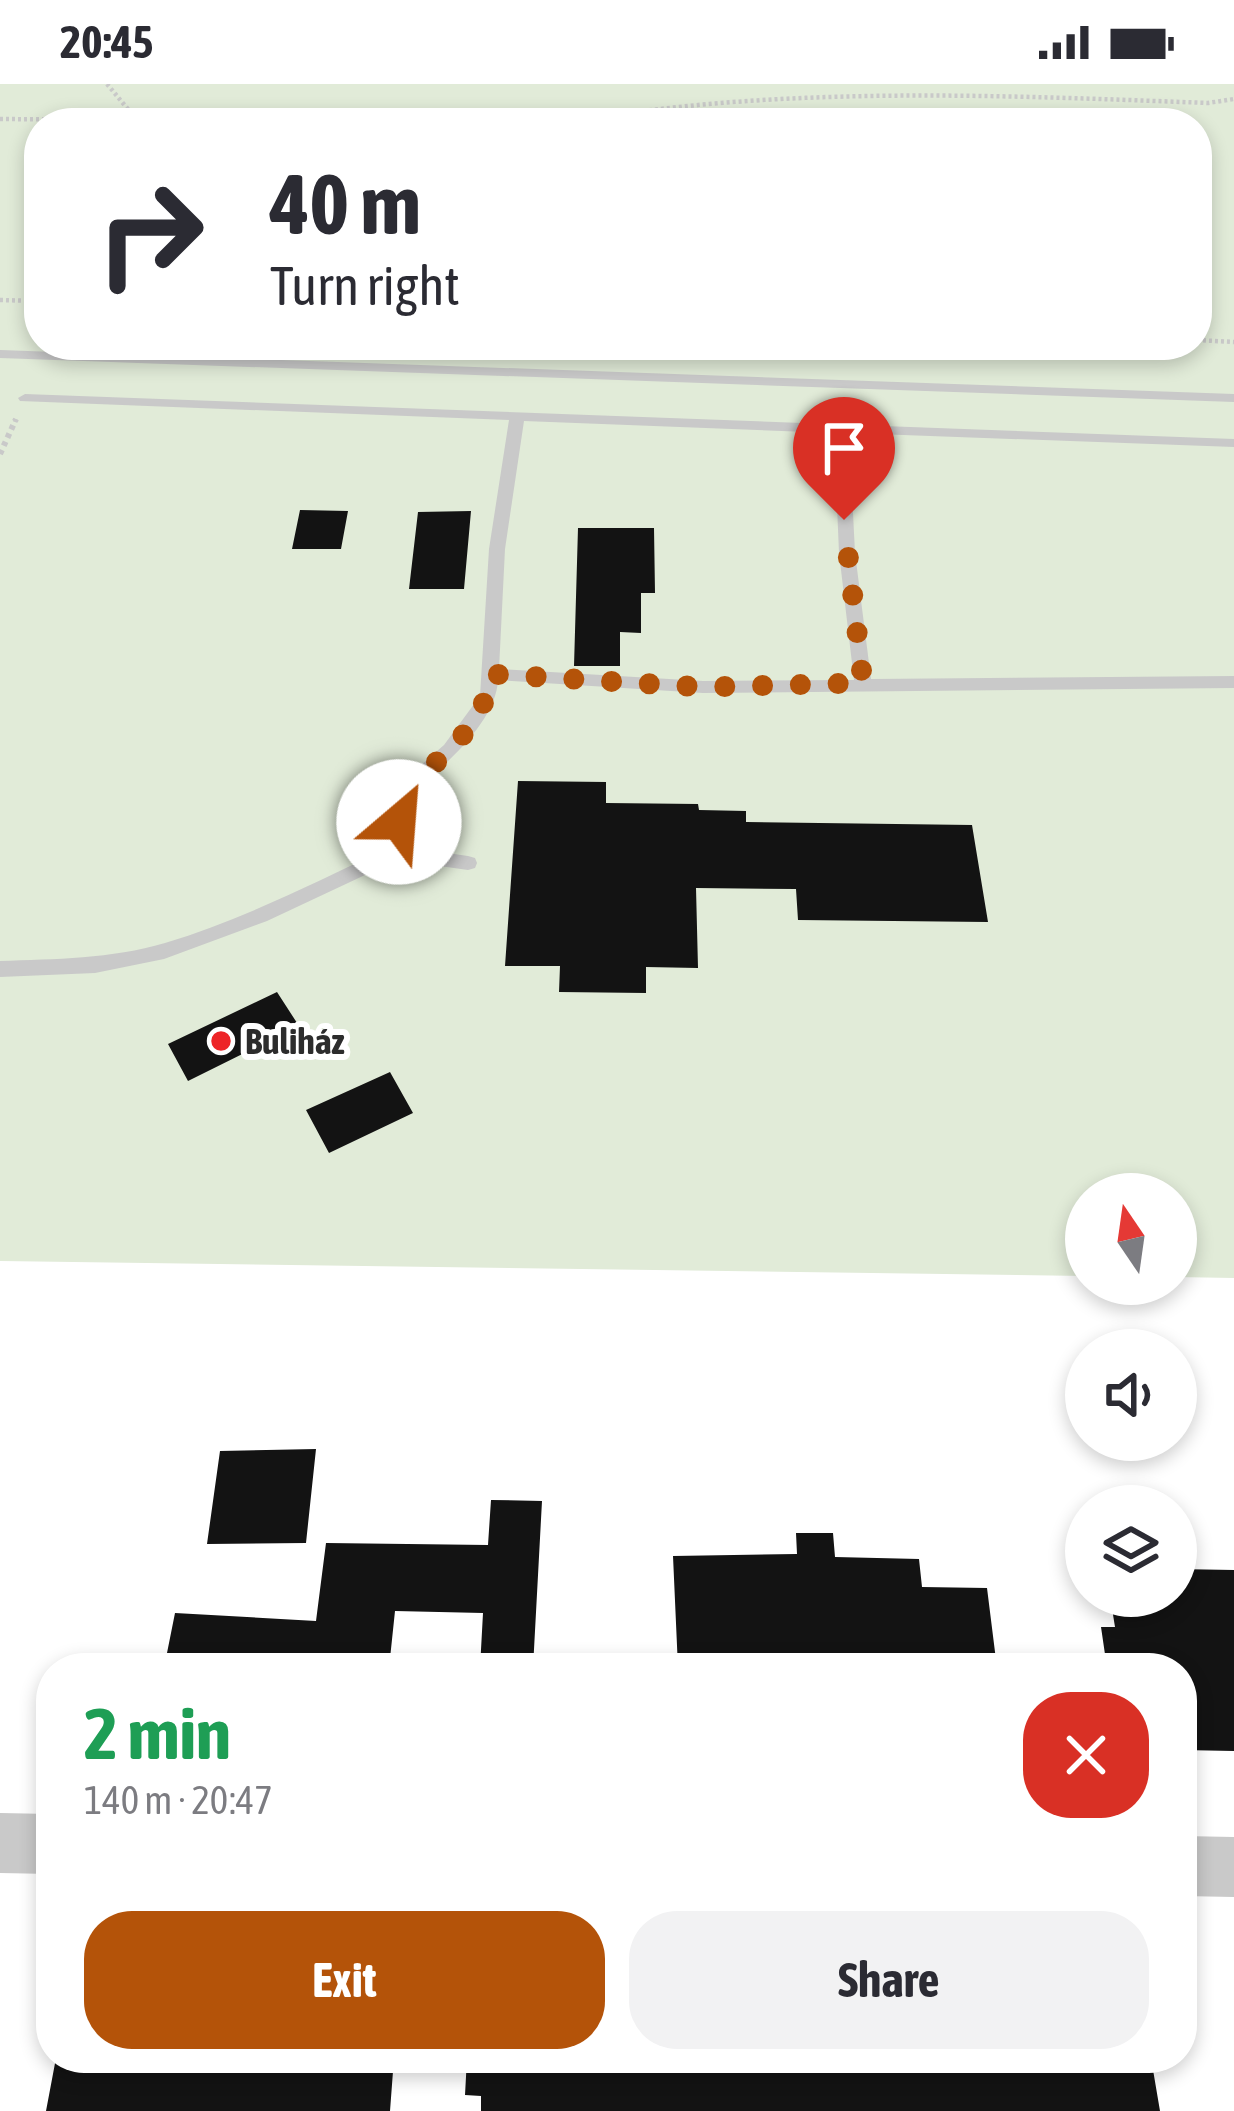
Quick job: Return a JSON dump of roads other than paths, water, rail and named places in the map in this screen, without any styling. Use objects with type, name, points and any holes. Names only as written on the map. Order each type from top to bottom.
[{"type":"street","points":[[0,1843],[36,1844]]},
{"type":"street","points":[[1197,1866],[1234,1867]]},
{"type":"lane","points":[[168,360],[1234,398]]},
{"type":"lane","points":[[25,398],[1234,443]]},
{"type":"lane","points":[[394,854],[403,791],[450,750],[489,697],[499,530],[517,416]]},
{"type":"lane","points":[[841,429],[847,553],[863,683]]},
{"type":"lane","points":[[491,674],[703,687],[1234,682]]},
{"type":"lane","points":[[0,969],[95,965],[164,951],[260,916],[394,854],[468,863]]},
{"type":"place","name":"Buliház","points":[[221,1041]]}]
